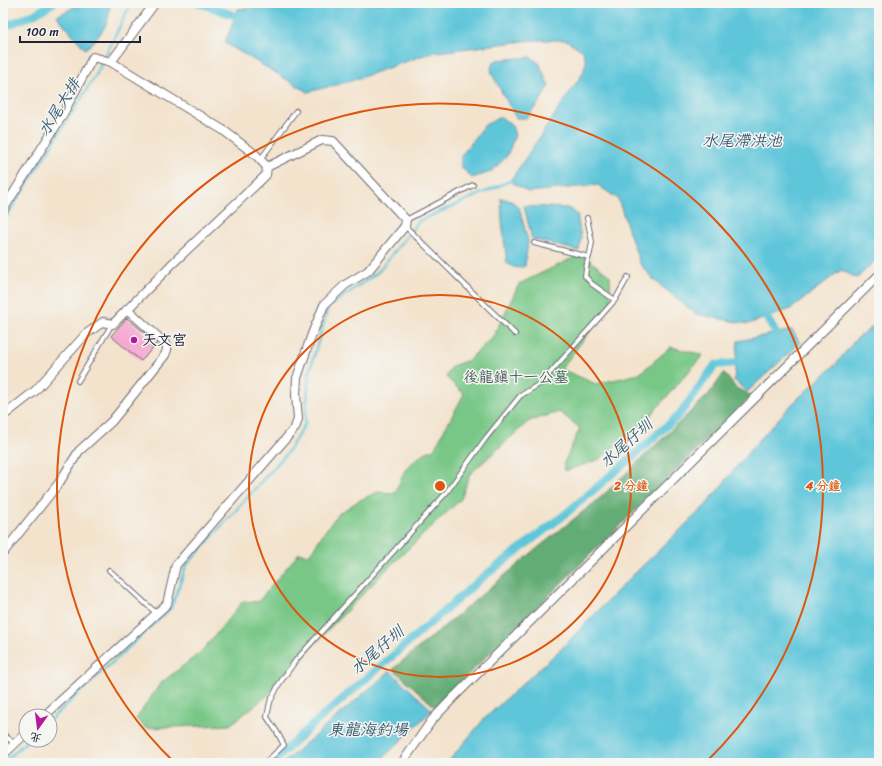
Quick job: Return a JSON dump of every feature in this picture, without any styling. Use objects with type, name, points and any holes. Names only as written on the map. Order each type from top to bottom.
[{"type":"street","points":[[106,60],[153,6]]},
{"type":"street","points":[[3,210],[62,116],[93,57],[106,60],[223,130],[256,155],[267,167]]},
{"type":"street","points":[[53,708],[167,604],[176,565],[296,428],[298,419],[296,395],[298,378],[312,334],[324,305],[345,285],[368,271],[407,225],[333,141],[322,140],[267,167]]},
{"type":"street","points":[[3,416],[35,391],[86,334],[103,322],[113,324],[173,263],[266,175],[267,167]]},
{"type":"street","points":[[402,763],[432,720],[453,698],[879,275]]},
{"type":"street","points":[[3,553],[59,483],[79,451],[112,421],[165,356],[168,350],[167,345],[127,309]]},
{"type":"street","points":[[3,755],[18,741]]},
{"type":"lane","points":[[260,160],[296,111]]},
{"type":"lane","points":[[473,185],[407,225],[413,234],[515,334]]},
{"type":"lane","points":[[587,218],[592,242],[585,276],[592,284],[615,300]]},
{"type":"lane","points":[[534,243],[589,257]]},
{"type":"lane","points":[[266,763],[284,745],[266,717],[270,702],[279,684],[296,660],[446,493],[486,438],[520,396],[541,383],[615,300],[628,277]]},
{"type":"lane","points":[[78,381],[113,324]]},
{"type":"lane","points":[[108,570],[156,614]]},
{"type":"lane","points":[[3,734],[15,744]]},
{"type":"green space","name":"後龍鎮十一公墓","points":[[581,254],[610,276],[611,304],[561,369],[596,384],[639,374],[671,347],[703,355],[645,422],[598,460],[564,471],[564,463],[580,428],[559,412],[529,421],[470,474],[461,499],[389,567],[267,696],[230,725],[145,728],[136,719],[160,684],[202,651],[243,601],[258,602],[299,553],[309,555],[338,514],[360,500],[378,492],[395,493],[405,470],[422,454],[434,449],[464,394],[446,377],[452,366],[469,360],[494,335],[519,284]]},
{"type":"green space","points":[[724,373],[736,388],[752,396],[435,707],[393,669],[535,550],[600,498],[709,394]]},
{"type":"water","points":[[82,3],[109,3],[110,10],[107,23],[95,40],[85,49],[57,16]]},
{"type":"water","name":"水尾滯洪池","points":[[297,3],[879,3],[879,257],[857,278],[841,270],[791,309],[748,324],[696,314],[654,280],[640,264],[618,199],[598,185],[528,192],[510,181],[583,73],[586,62],[583,51],[566,40],[532,40],[430,53],[351,81],[308,92],[225,43],[238,9],[292,6]]},
{"type":"water","points":[[530,57],[539,63],[549,86],[538,104],[526,118],[516,118],[492,74],[491,67],[496,60]]},
{"type":"water","points":[[501,117],[512,126],[515,135],[507,156],[491,172],[472,178],[461,167],[461,156],[485,125]]},
{"type":"water","points":[[501,198],[511,201],[519,207],[528,241],[525,266],[522,267],[516,268],[507,263],[502,222]]},
{"type":"water","points":[[524,206],[568,208],[577,214],[581,238],[579,251],[532,239]]},
{"type":"water","points":[[879,322],[879,763],[447,763],[485,718],[561,649],[629,579],[705,506],[752,448],[793,403],[836,364],[856,339]]},
{"type":"water","points":[[792,330],[800,343],[747,392],[734,380],[738,341]]},
{"type":"water","name":"東龍海釣場","points":[[390,671],[432,710],[378,763],[283,763]]},
{"type":"building","name":"天文宮","points":[[127,318],[157,343],[141,361],[111,336]]},
{"type":"waterway","name":"水尾大排","points":[[3,27],[35,14],[53,3]]},
{"type":"waterway","name":"水尾大排","points":[[3,222],[96,75],[131,3]]},
{"type":"waterway","name":"水尾大排","points":[[199,3],[236,16],[246,17]]},
{"type":"waterway","points":[[58,713],[171,608],[186,566],[287,453],[305,424],[309,374],[328,307],[378,272],[419,221],[512,180]]},
{"type":"waterway","name":"水尾仔圳","points":[[761,308],[776,333],[772,342]]},
{"type":"waterway","name":"水尾仔圳","points":[[272,763],[310,727],[483,577],[563,516],[679,415],[715,365],[736,363],[745,360]]},
{"type":"waterway","points":[[3,763],[19,748]]},
{"type":"place","name":"天文宮","points":[[134,340]]}]
